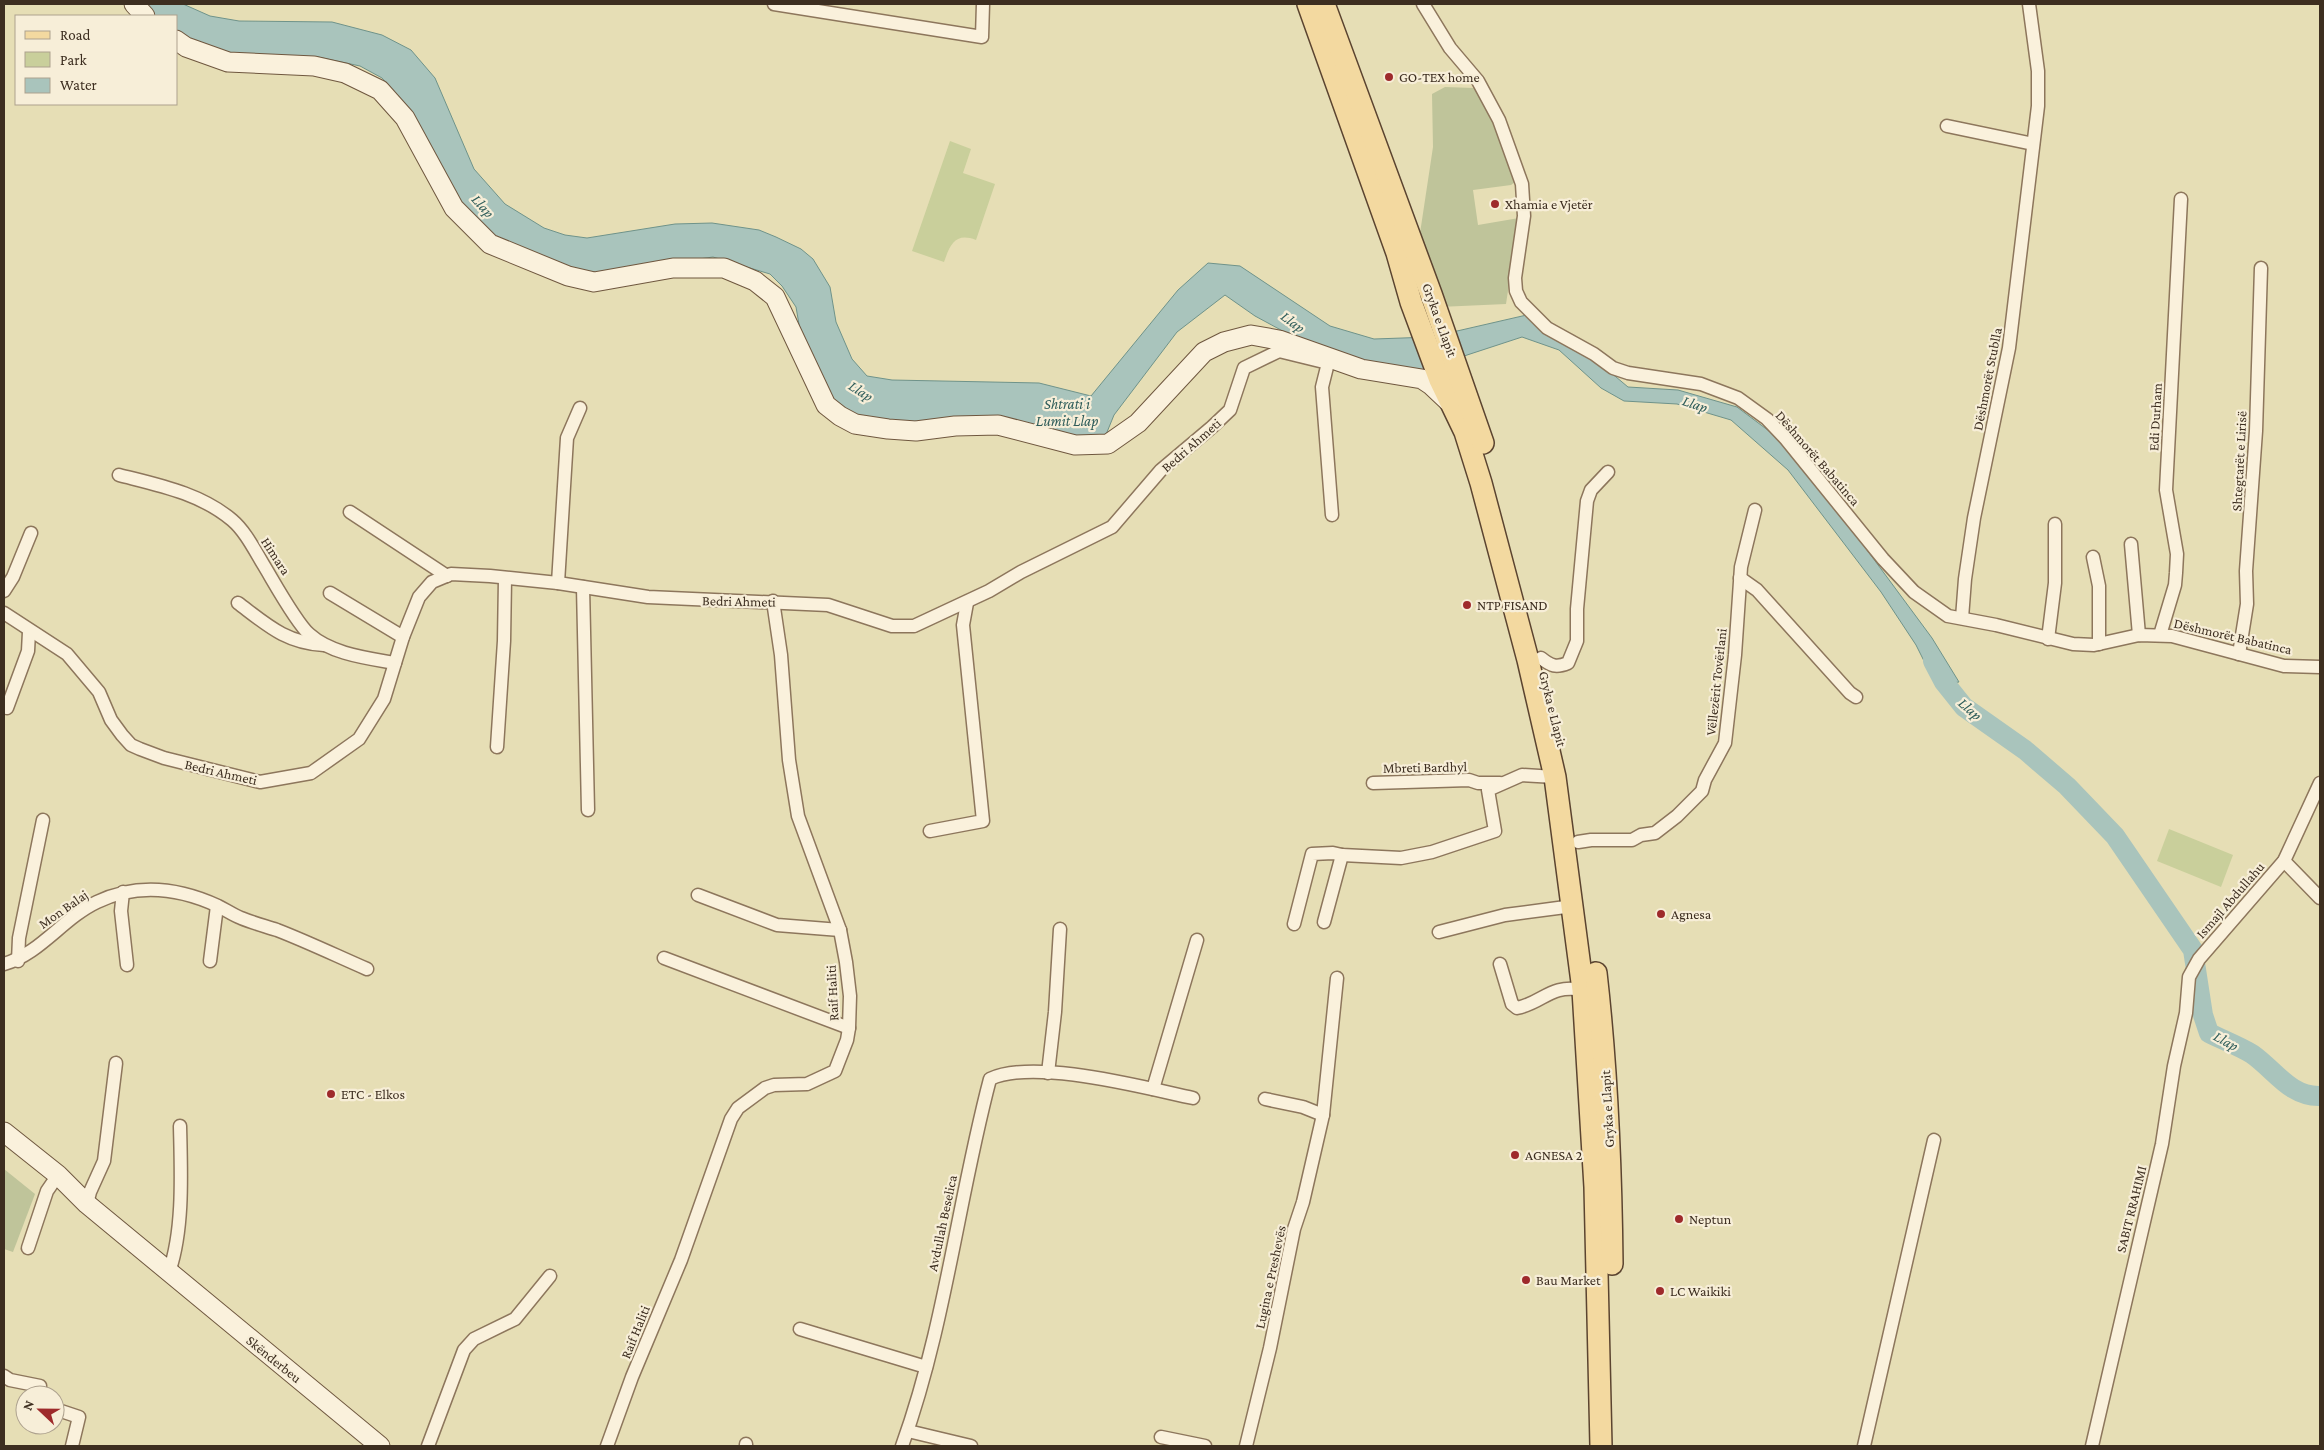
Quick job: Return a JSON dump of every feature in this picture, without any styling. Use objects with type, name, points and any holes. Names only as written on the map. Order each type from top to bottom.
[{"type":"main road","points":[[134,4],[144,15]]},
{"type":"main road","name":"Gryka e Llapit","points":[[1308,4],[1397,253],[1411,302],[1465,432],[1537,660]]},
{"type":"main road","name":"Gryka e Llapit","points":[[1324,4],[1431,294],[1447,389],[1508,522],[1532,616],[1537,660],[1548,718],[1554,777],[1583,990],[1596,1187],[1602,1446]]},
{"type":"main road","points":[[178,41],[186,47],[228,62],[314,66],[345,73],[380,90],[405,118],[454,208],[490,244],[568,276],[594,282],[673,268],[724,268],[755,281],[775,298],[826,405],[840,416],[855,424],[916,431],[954,426],[998,425],[1075,445],[1108,444],[1138,423],[1204,352],[1224,342],[1251,335],[1279,340],[1361,369],[1422,379],[1447,389]]},
{"type":"main road","name":"Gryka e Llapit","points":[[1548,718],[1570,779],[1603,1044],[1611,1196],[1614,1302],[1611,1377],[1614,1446]]},
{"type":"main road","name":"Skënderbeu","points":[[4,1132],[58,1174],[87,1204],[380,1446]]},
{"type":"street","points":[[774,4],[982,37],[983,4]]},
{"type":"street","name":"Dëshmorët Babatinca","points":[[1423,4],[1450,48],[1478,81],[1499,120],[1516,164],[1524,199],[1524,216],[1515,278],[1516,291],[1521,302],[1547,328],[1594,354],[1613,368],[1628,374],[1701,384],[1738,398],[1766,419],[1785,438],[1914,592],[1948,616],[2073,644],[2099,644],[2139,635],[2160,635],[2198,642],[2284,666],[2320,667]]},
{"type":"street","name":"Dëshmorët Stublla","points":[[1962,618],[1965,579],[1974,518],[2009,348],[2038,106],[2038,71],[2029,4]]},
{"type":"street","points":[[1947,126],[2033,144]]},
{"type":"street","name":"Edi Durham","points":[[2160,635],[2176,573],[2177,554],[2166,490],[2181,199]]},
{"type":"street","name":"Shtegtarët e Lirisë","points":[[2239,654],[2247,604],[2246,571],[2256,431],[2262,268]]},
{"type":"street","name":"Bedri Ahmeti","points":[[4,613],[30,632],[67,654],[81,668],[100,692],[110,720],[131,745],[164,758],[260,782],[311,772],[359,739],[384,699],[403,637],[419,596],[432,582],[447,576],[490,576],[558,583],[648,597],[773,601],[828,605],[892,626],[914,626],[967,603],[1021,572],[1112,527],[1161,470],[1230,410],[1244,368],[1279,352],[1328,363],[1322,387],[1332,515]]},
{"type":"street","points":[[558,583],[568,438],[580,408]]},
{"type":"street","points":[[1537,660],[1551,666],[1560,667],[1568,663],[1577,641],[1577,609],[1588,501],[1591,490],[1608,472]]},
{"type":"street","name":"Himara","points":[[119,475],[164,486],[199,499],[234,522],[252,545],[308,634],[326,646],[358,656],[395,662]]},
{"type":"street","name":"Vëllezërit Tovërlani","points":[[1578,842],[1591,840],[1632,840],[1641,835],[1655,833],[1677,816],[1702,791],[1705,780],[1725,743],[1736,654],[1741,566],[1755,510]]},
{"type":"street","points":[[350,512],[447,576]]},
{"type":"street","points":[[2048,639],[2055,583],[2055,524]]},
{"type":"street","points":[[4,591],[13,577],[31,533]]},
{"type":"street","points":[[2131,544],[2139,635]]},
{"type":"street","points":[[2093,557],[2099,586],[2099,644]]},
{"type":"street","points":[[1740,578],[1756,590],[1850,693],[1856,697]]},
{"type":"street","points":[[497,747],[504,641],[505,579]]},
{"type":"street","points":[[583,587],[588,810]]},
{"type":"street","points":[[330,593],[403,637]]},
{"type":"street","name":"Raif Haliti","points":[[607,1446],[632,1378],[682,1260],[731,1119],[738,1108],[765,1088],[774,1085],[807,1084],[834,1071],[847,1040],[850,996],[840,930],[798,816],[789,760],[781,656],[773,601]]},
{"type":"street","points":[[238,603],[270,627],[303,644],[326,646]]},
{"type":"street","points":[[930,831],[983,821],[963,624],[967,603]]},
{"type":"street","points":[[7,708],[28,651],[30,632]]},
{"type":"street","name":"Mbreti Bardhyl","points":[[1294,924],[1312,854],[1334,853],[1402,858],[1432,852],[1495,831],[1488,790],[1522,775],[1554,777]]},
{"type":"street","name":"Mbreti Bardhyl","points":[[1373,783],[1469,780],[1492,784],[1507,782]]},
{"type":"street","name":"Ismajl Abdullahu","points":[[2189,977],[2199,959],[2284,862],[2320,783]]},
{"type":"street","name":"Mon Balaj","points":[[18,960],[19,938],[43,820]]},
{"type":"street","points":[[1324,922],[1342,855]]},
{"type":"street","name":"Ismajl Abdullahu","points":[[2284,862],[2320,898]]},
{"type":"street","name":"Mon Balaj","points":[[4,964],[18,960],[82,910],[123,892],[153,889],[172,890],[217,906],[240,918],[277,930],[368,969]]},
{"type":"street","points":[[123,892],[121,911],[127,965]]},
{"type":"street","points":[[698,895],[777,925],[840,930]]},
{"type":"street","points":[[210,961],[217,906]]},
{"type":"street","points":[[1439,932],[1505,915],[1573,906]]},
{"type":"street","points":[[1048,1073],[1055,1012],[1060,929]]},
{"type":"street","points":[[1153,1089],[1197,940]]},
{"type":"street","points":[[664,958],[849,1028]]},
{"type":"street","points":[[1500,964],[1512,1004],[1517,1008],[1558,989],[1568,987],[1583,990]]},
{"type":"street","name":"SABIT RRAHIMI","points":[[2092,1446],[2162,1144],[2174,1066],[2186,1013],[2189,977]]},
{"type":"street","name":"Lugina e Preshevës","points":[[1246,1446],[1270,1348],[1294,1229],[1303,1202],[1322,1114],[1337,978]]},
{"type":"street","points":[[87,1204],[90,1192],[104,1161],[116,1063]]},
{"type":"street","name":"Avdullah Beselica","points":[[902,1446],[908,1431],[936,1331],[960,1208],[990,1079],[1001,1073],[1069,1074],[1193,1098]]},
{"type":"street","points":[[1265,1099],[1303,1107],[1322,1114]]},
{"type":"street","points":[[169,1272],[173,1261],[178,1217],[180,1126]]},
{"type":"street","points":[[1864,1446],[1934,1140]]},
{"type":"street","points":[[28,1248],[47,1191],[58,1174]]},
{"type":"street","points":[[428,1446],[464,1350],[474,1339],[515,1319],[550,1276]]},
{"type":"street","points":[[800,1329],[926,1367]]},
{"type":"street","points":[[4,1376],[23,1385]]},
{"type":"street","points":[[65,1412],[79,1417],[72,1446]]},
{"type":"street","points":[[908,1431],[972,1446]]},
{"type":"street","points":[[1161,1438],[1205,1446]]},
{"type":"shaded area","points":[[4,4],[2320,4],[2320,1446],[4,1446]]},
{"type":"green space","points":[[1445,87],[1474,88],[1486,102],[1515,182],[1511,185],[1473,190],[1478,225],[1519,218],[1506,304],[1439,307],[1417,253],[1433,147],[1432,94]]},
{"type":"green space","points":[[950,141],[971,149],[963,173],[995,184],[976,240],[969,238],[958,239],[951,245],[944,262],[912,251]]},
{"type":"green space","points":[[2169,829],[2233,855],[2221,887],[2157,861]]},
{"type":"green space","points":[[4,1169],[35,1194],[13,1252],[4,1249]]},
{"type":"water","name":"Shtrati i Lumit Llap","points":[[133,4],[183,4],[210,16],[239,21],[332,22],[382,35],[411,50],[435,78],[474,169],[505,204],[544,228],[565,235],[587,238],[675,224],[712,223],[759,230],[776,237],[801,249],[813,259],[830,287],[836,322],[852,359],[867,376],[892,380],[1039,383],[1091,396],[1178,290],[1208,263],[1240,266],[1330,326],[1374,339],[1431,337],[1531,314],[1547,319],[1628,387],[1678,390],[1737,407],[1769,431],[1799,462],[1850,527],[1932,638],[1959,682],[1936,685],[1916,645],[1881,592],[1788,470],[1731,420],[1677,404],[1624,401],[1601,388],[1559,350],[1522,337],[1461,357],[1431,373],[1329,356],[1255,316],[1225,295],[1177,332],[1114,415],[1105,437],[1068,437],[921,422],[885,423],[849,414],[832,400],[800,330],[796,307],[782,286],[770,274],[713,257],[578,276],[521,255],[473,225],[410,110],[382,78],[360,66],[318,57],[214,54],[178,37],[178,15],[146,15]]},
{"type":"waterway","name":"Llap","points":[[1933,661],[1944,682],[1964,707],[2025,750],[2067,786],[2115,836],[2193,950],[2203,1015],[2209,1033],[2252,1054],[2291,1087],[2309,1095],[2320,1096]]},
{"type":"place","name":"GO-TEX home","points":[[1389,77]]},
{"type":"place","name":"Xhamia e Vjetër","points":[[1495,204]]},
{"type":"place","name":"NTP FISAND","points":[[1467,605]]},
{"type":"place","name":"Agnesa","points":[[1661,914]]},
{"type":"place","name":"ETC - Elkos","points":[[331,1094]]},
{"type":"place","name":"AGNESA 2","points":[[1515,1155]]},
{"type":"place","name":"Neptun","points":[[1679,1219]]},
{"type":"place","name":"Bau Market","points":[[1526,1280]]},
{"type":"place","name":"LC Waikiki","points":[[1660,1291]]}]
